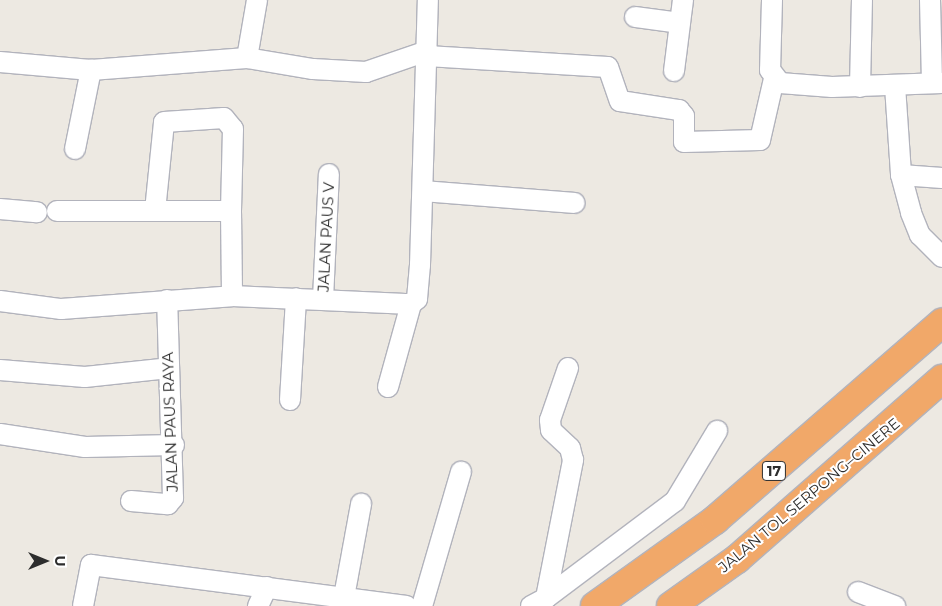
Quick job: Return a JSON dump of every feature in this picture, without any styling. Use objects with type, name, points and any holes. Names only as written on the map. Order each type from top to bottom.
[{"type":"highway","name":"17","points":[[595,606],[715,520],[942,323]]},
{"type":"highway","name":"JALAN TOL SERPONG–CINERE","points":[[671,606],[736,559],[942,378]]},
{"type":"street","points":[[247,58],[257,0]]},
{"type":"street","points":[[388,387],[411,304],[418,290],[423,191],[428,0]]},
{"type":"street","points":[[674,71],[683,0]]},
{"type":"street","points":[[0,62],[91,70],[247,58],[313,70],[366,72],[427,54],[598,64],[612,71],[620,101],[679,110],[684,116],[684,142],[760,140],[774,79],[770,70],[772,0]]},
{"type":"street","points":[[860,87],[862,0]]},
{"type":"street","points":[[774,79],[792,85],[860,87],[937,83],[930,0]]},
{"type":"street","points":[[635,17],[680,23]]},
{"type":"street","points":[[75,149],[91,70]]},
{"type":"street","points":[[895,86],[901,175],[920,235],[942,257]]},
{"type":"street","points":[[155,211],[164,122],[224,118],[233,129],[231,211],[232,296]]},
{"type":"street","name":"JALAN PAUS V","points":[[323,299],[329,174]]},
{"type":"street","points":[[901,175],[942,178]]},
{"type":"street","points":[[423,191],[575,203]]},
{"type":"street","points":[[0,209],[47,212],[231,211]]},
{"type":"street","points":[[0,301],[75,309],[232,296],[411,304]]},
{"type":"street","points":[[290,400],[296,298]]},
{"type":"street","name":"JALAN PAUS RAYA","points":[[131,501],[171,502],[174,445],[167,300]]},
{"type":"street","points":[[0,370],[85,377],[169,368]]},
{"type":"street","points":[[539,602],[573,460],[570,448],[551,430],[550,420],[568,368]]},
{"type":"street","points":[[539,602],[675,501],[717,431]]},
{"type":"street","points":[[0,434],[85,447],[174,445]]},
{"type":"street","points":[[422,606],[461,472]]},
{"type":"street","points":[[344,597],[360,504]]},
{"type":"street","points":[[83,606],[92,565],[406,606]]},
{"type":"street","points":[[258,606],[267,587]]},
{"type":"street","points":[[858,592],[895,606]]}]
